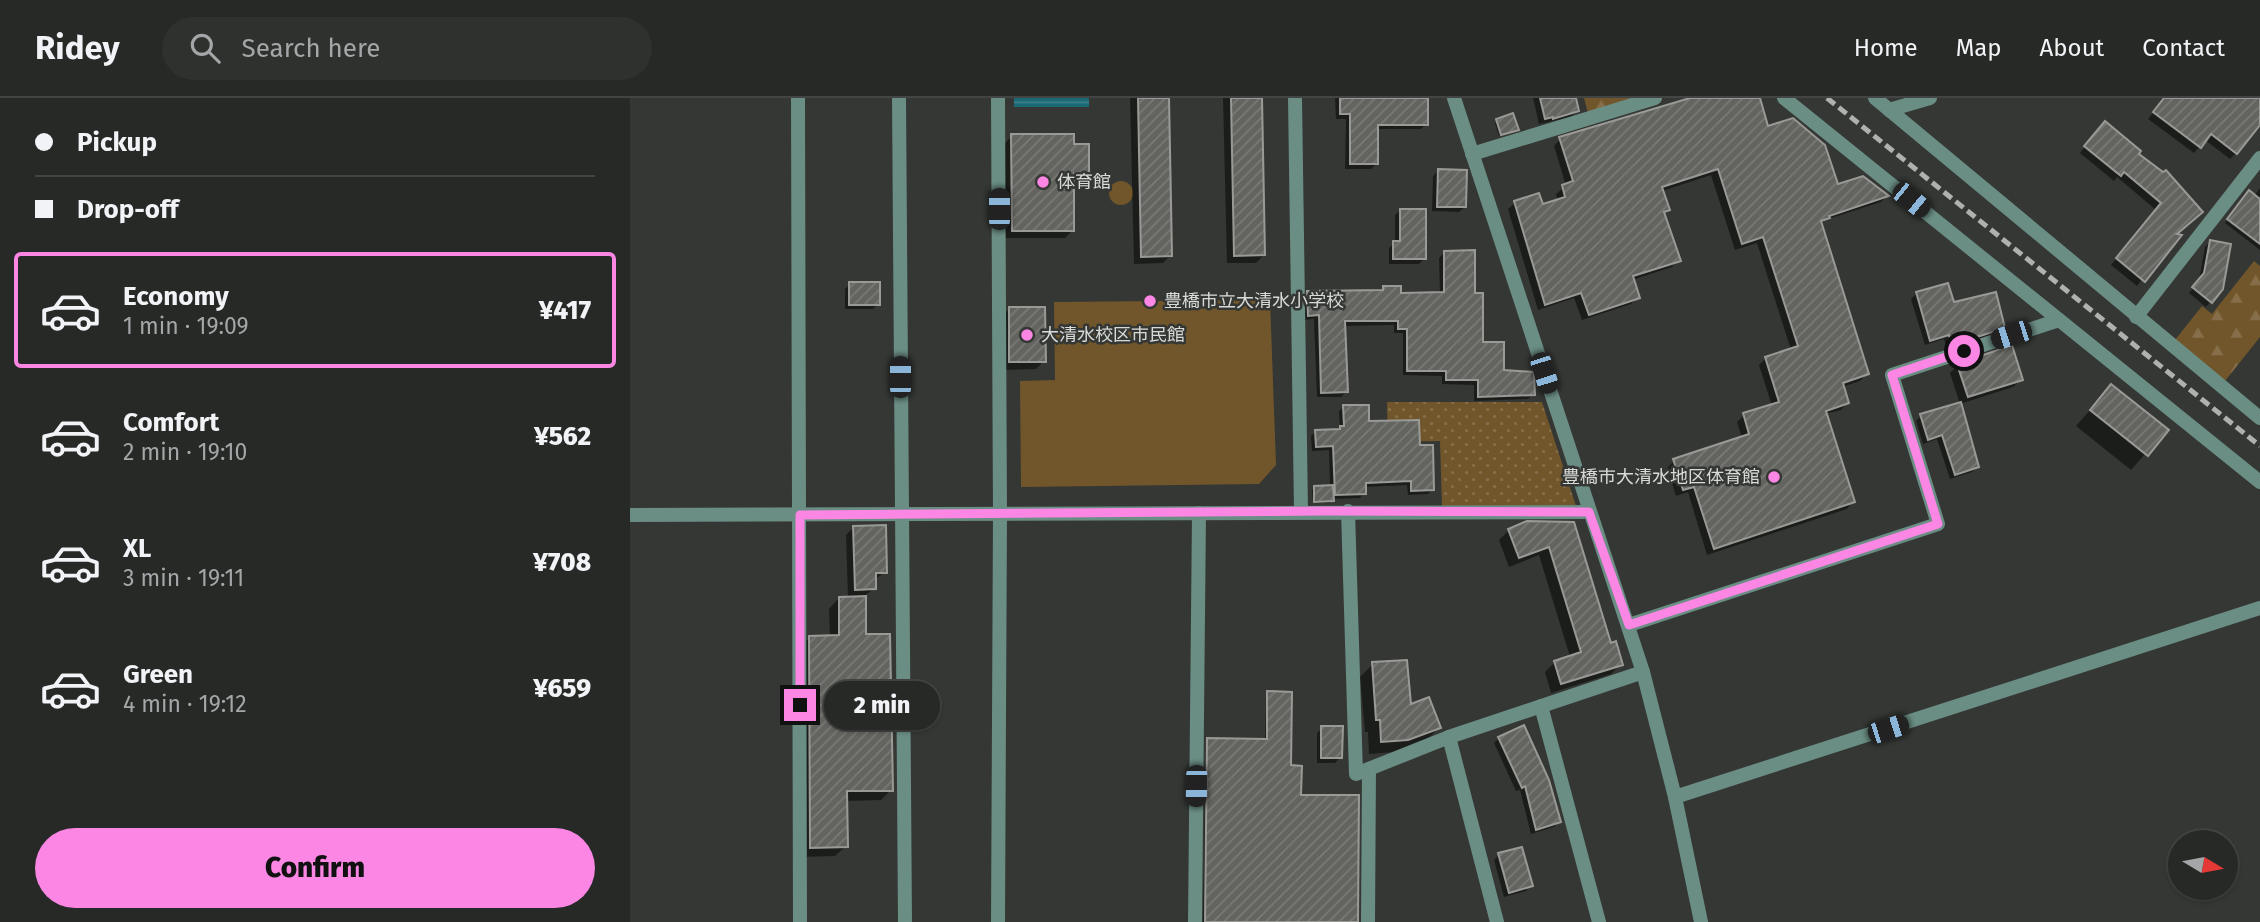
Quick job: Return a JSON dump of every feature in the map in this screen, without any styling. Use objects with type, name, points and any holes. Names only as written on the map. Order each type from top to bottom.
[{"type":"street","points":[[798,98],[800,922]]},
{"type":"street","points":[[899,98],[905,922]]},
{"type":"street","points":[[998,98],[998,922]]},
{"type":"street","points":[[1295,98],[1301,511]]},
{"type":"street","points":[[1454,98],[1589,512],[1629,625],[1675,797],[1701,922]]},
{"type":"street","points":[[1472,154],[1655,98]]},
{"type":"street","points":[[1783,98],[2260,482]]},
{"type":"street","points":[[1875,98],[2260,418]]},
{"type":"street","points":[[1889,110],[1930,98]]},
{"type":"street","points":[[2136,317],[2260,158]]},
{"type":"street","points":[[1629,625],[1938,524],[1892,375],[2059,320]]},
{"type":"street","points":[[1348,511],[1356,774],[1449,737],[1643,673]]},
{"type":"street","points":[[630,515],[1589,512]]},
{"type":"street","points":[[1195,922],[1199,513]]},
{"type":"street","points":[[1675,797],[2260,608]]},
{"type":"street","points":[[1541,706],[1599,922]]},
{"type":"street","points":[[1449,737],[1497,922]]},
{"type":"street","points":[[1368,922],[1369,769]]},
{"type":"green space","points":[[1584,98],[1636,98],[1588,113]]},
{"type":"green space","points":[[1121,181],[1129,185],[1133,193],[1129,201],[1121,205],[1113,201],[1109,193],[1113,185]]},
{"type":"green space","points":[[2254,261],[2260,266],[2260,337],[2225,381],[2175,340],[2202,306],[2212,314]]},
{"type":"green space","points":[[1270,300],[1276,465],[1259,484],[1021,487],[1020,381],[1055,380],[1054,302]]},
{"type":"green space","points":[[1387,402],[1542,402],[1576,506],[1442,506],[1440,441],[1388,442]]},
{"type":"water","points":[[1014,98],[1089,98],[1089,107],[1014,107]]},
{"type":"building","points":[[1138,98],[1169,98],[1172,256],[1141,257]]},
{"type":"building","points":[[1231,98],[1262,98],[1265,255],[1234,256]]},
{"type":"building","points":[[1340,98],[1428,98],[1428,125],[1378,125],[1378,164],[1350,164],[1350,114],[1340,114]]},
{"type":"building","points":[[1540,98],[1576,98],[1579,111],[1545,119]]},
{"type":"building","points":[[1690,98],[1760,98],[1768,126],[1793,118],[1825,145],[1838,184],[1863,176],[1889,196],[1821,221],[1869,374],[1843,383],[1849,403],[1826,411],[1855,502],[1714,549],[1694,487],[1683,490],[1673,459],[1749,434],[1743,413],[1779,402],[1765,357],[1798,346],[1763,237],[1742,244],[1718,169],[1662,187],[1670,210],[1664,212],[1681,261],[1633,276],[1640,298],[1589,315],[1581,293],[1545,305],[1514,201],[1539,193],[1543,204],[1565,197],[1562,185],[1573,181],[1559,137]]},
{"type":"building","points":[[2164,98],[2260,98],[2260,125],[2237,154],[2211,134],[2201,148],[2153,112]]},
{"type":"building","points":[[1513,113],[1519,130],[1501,135],[1496,119]]},
{"type":"building","points":[[2105,121],[2141,151],[2139,154],[2163,172],[2166,170],[2203,212],[2177,234],[2182,235],[2145,282],[2116,258],[2161,203],[2124,172],[2121,176],[2084,146]]},
{"type":"building","name":"体育館","points":[[1011,134],[1074,134],[1074,144],[1089,144],[1089,173],[1074,173],[1074,231],[1012,231]]},
{"type":"building","points":[[1438,169],[1467,170],[1466,207],[1437,207]]},
{"type":"building","points":[[2249,190],[2260,199],[2260,244],[2227,219]]},
{"type":"building","points":[[1400,209],[1426,209],[1426,259],[1393,259],[1393,241],[1400,241]]},
{"type":"building","points":[[2210,240],[2231,244],[2223,289],[2212,303],[2192,287],[2204,273]]},
{"type":"building","points":[[1475,250],[1475,293],[1483,293],[1483,342],[1504,342],[1504,370],[1534,372],[1535,395],[1478,397],[1478,380],[1446,380],[1446,371],[1407,371],[1407,329],[1398,329],[1398,321],[1345,321],[1348,392],[1321,393],[1319,315],[1308,316],[1307,291],[1383,290],[1383,286],[1401,286],[1401,293],[1444,292],[1444,251]]},
{"type":"building","points":[[849,282],[880,282],[880,305],[849,305]]},
{"type":"building","points":[[1948,283],[1954,302],[1996,292],[2005,328],[1952,345],[1949,335],[1930,341],[1916,292]]},
{"type":"building","name":"大清水校区市民館","points":[[1009,307],[1045,307],[1046,362],[1009,362]]},
{"type":"building","points":[[2012,345],[2023,380],[1968,397],[1957,364]]},
{"type":"building","points":[[2111,384],[2169,430],[2148,456],[2090,410]]},
{"type":"building","points":[[1961,402],[1979,467],[1955,475],[1942,435],[1928,440],[1920,414]]},
{"type":"building","points":[[1343,405],[1369,405],[1369,421],[1419,420],[1420,445],[1433,445],[1434,490],[1411,491],[1411,481],[1366,483],[1366,494],[1335,495],[1333,446],[1316,447],[1315,430],[1340,429],[1340,426],[1344,426]]},
{"type":"building","points":[[1333,485],[1334,501],[1314,502],[1314,486]]},
{"type":"building","points":[[1527,521],[1574,522],[1611,643],[1616,641],[1623,665],[1561,684],[1554,661],[1581,652],[1549,547],[1519,558],[1508,529]]},
{"type":"building","points":[[886,525],[887,573],[876,573],[876,589],[855,590],[853,526]]},
{"type":"building","points":[[866,596],[866,634],[890,634],[893,791],[847,791],[848,847],[810,848],[809,636],[839,635],[839,597]]},
{"type":"building","points":[[1407,660],[1411,704],[1429,697],[1441,728],[1408,740],[1381,742],[1380,720],[1376,720],[1372,662]]},
{"type":"building","points":[[1267,691],[1292,692],[1291,765],[1302,766],[1301,795],[1359,795],[1358,922],[1205,922],[1207,738],[1267,739]]},
{"type":"building","points":[[1524,725],[1549,780],[1561,822],[1536,830],[1525,786],[1522,788],[1498,737]]},
{"type":"building","points":[[1321,726],[1343,726],[1342,758],[1321,758]]},
{"type":"building","points":[[1522,847],[1533,886],[1509,893],[1498,853]]},
{"type":"railway","points":[[1827,98],[2260,446]]},
{"type":"place","name":"体育館","points":[[1043,182]]},
{"type":"place","name":"豊橋市立大清水小学校","points":[[1150,301]]},
{"type":"place","name":"大清水校区市民館","points":[[1027,335]]},
{"type":"place","name":"豊橋市大清水地区体育館","points":[[1774,477]]},
{"type":"route","points":[[800,705],[800,515],[1589,512],[1629,625],[1938,524],[1892,375],[1964,351]]}]
